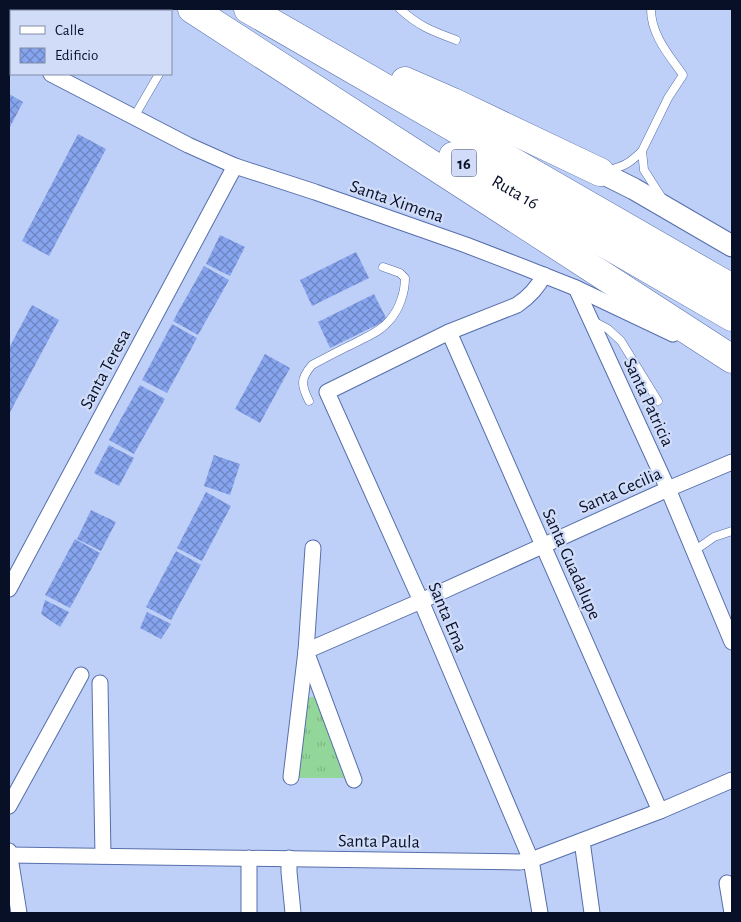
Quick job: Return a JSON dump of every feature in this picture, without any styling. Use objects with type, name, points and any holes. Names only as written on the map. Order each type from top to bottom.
[{"type":"highway","name":"Ruta 16","points":[[194,9],[732,317]]},
{"type":"highway","points":[[194,9],[732,359]]},
{"type":"highway","name":"Ruta 16","points":[[248,9],[732,288]]},
{"type":"highway","points":[[295,35],[453,102],[600,172]]},
{"type":"main road","points":[[600,172],[732,246]]},
{"type":"street","name":"Santa Ximena","points":[[53,75],[188,145],[234,166],[316,192],[544,275],[576,288],[694,344],[732,359]]},
{"type":"street","name":"Santa Teresa","points":[[9,589],[234,166]]},
{"type":"street","points":[[449,332],[517,305],[534,291],[544,275]]},
{"type":"street","name":"Santa Patricia","points":[[576,288],[668,489],[732,639]]},
{"type":"street","name":"Santa Ema","points":[[449,332],[327,392],[421,601],[531,860],[540,913]]},
{"type":"street","name":"Santa Guadalupe","points":[[449,332],[660,811]]},
{"type":"street","name":"Santa Cecilia","points":[[306,651],[732,462]]},
{"type":"street","points":[[291,777],[306,651],[313,548]]},
{"type":"street","points":[[306,651],[354,780]]},
{"type":"street","points":[[9,806],[81,675]]},
{"type":"street","points":[[100,684],[103,856]]},
{"type":"street","name":"Santa Paula","points":[[9,854],[520,862],[531,860],[660,811],[732,780]]},
{"type":"street","points":[[582,841],[592,913]]},
{"type":"street","points":[[9,854],[19,913]]},
{"type":"street","points":[[249,858],[249,913]]},
{"type":"street","points":[[289,858],[288,872],[293,913]]},
{"type":"street","points":[[726,882],[732,913]]},
{"type":"lane","points":[[400,9],[431,31],[456,40]]},
{"type":"lane","points":[[600,172],[620,168],[642,151],[668,98],[683,75],[656,36],[651,9]]},
{"type":"lane","points":[[134,117],[158,75]]},
{"type":"lane","points":[[642,151],[644,170],[672,212]]},
{"type":"lane","points":[[309,401],[302,386],[306,372],[312,365],[377,332],[389,321],[395,312],[402,298],[405,278],[400,272],[384,267]]},
{"type":"lane","points":[[591,320],[608,330],[620,341],[658,401]]},
{"type":"lane","points":[[694,551],[714,537],[732,531]]},
{"type":"green space","points":[[316,696],[344,778],[299,778],[304,699]]},
{"type":"building","points":[[9,94],[23,102],[9,129]]},
{"type":"building","points":[[78,134],[106,149],[49,256],[22,241]]},
{"type":"building","points":[[220,235],[245,247],[230,276],[206,264]]},
{"type":"building","points":[[356,252],[369,278],[312,306],[300,280]]},
{"type":"building","points":[[204,266],[229,280],[198,335],[173,321]]},
{"type":"building","points":[[374,294],[387,320],[330,348],[318,322]]},
{"type":"building","points":[[32,305],[59,320],[9,414],[9,348]]},
{"type":"building","points":[[172,324],[197,338],[167,393],[142,380]]},
{"type":"building","points":[[265,354],[290,368],[260,423],[235,409]]},
{"type":"building","points":[[140,385],[165,399],[134,454],[109,440]]},
{"type":"building","points":[[109,445],[134,458],[119,486],[94,473]]},
{"type":"building","points":[[214,455],[240,464],[230,495],[204,486]]},
{"type":"building","points":[[206,492],[231,506],[202,561],[177,548]]},
{"type":"building","points":[[91,510],[116,522],[101,551],[77,539]]},
{"type":"building","points":[[75,539],[100,553],[70,608],[45,595]]},
{"type":"building","points":[[176,551],[201,565],[171,620],[146,607]]},
{"type":"building","points":[[45,600],[69,612],[60,627],[41,614]]},
{"type":"building","points":[[147,612],[171,624],[161,639],[140,628]]}]
